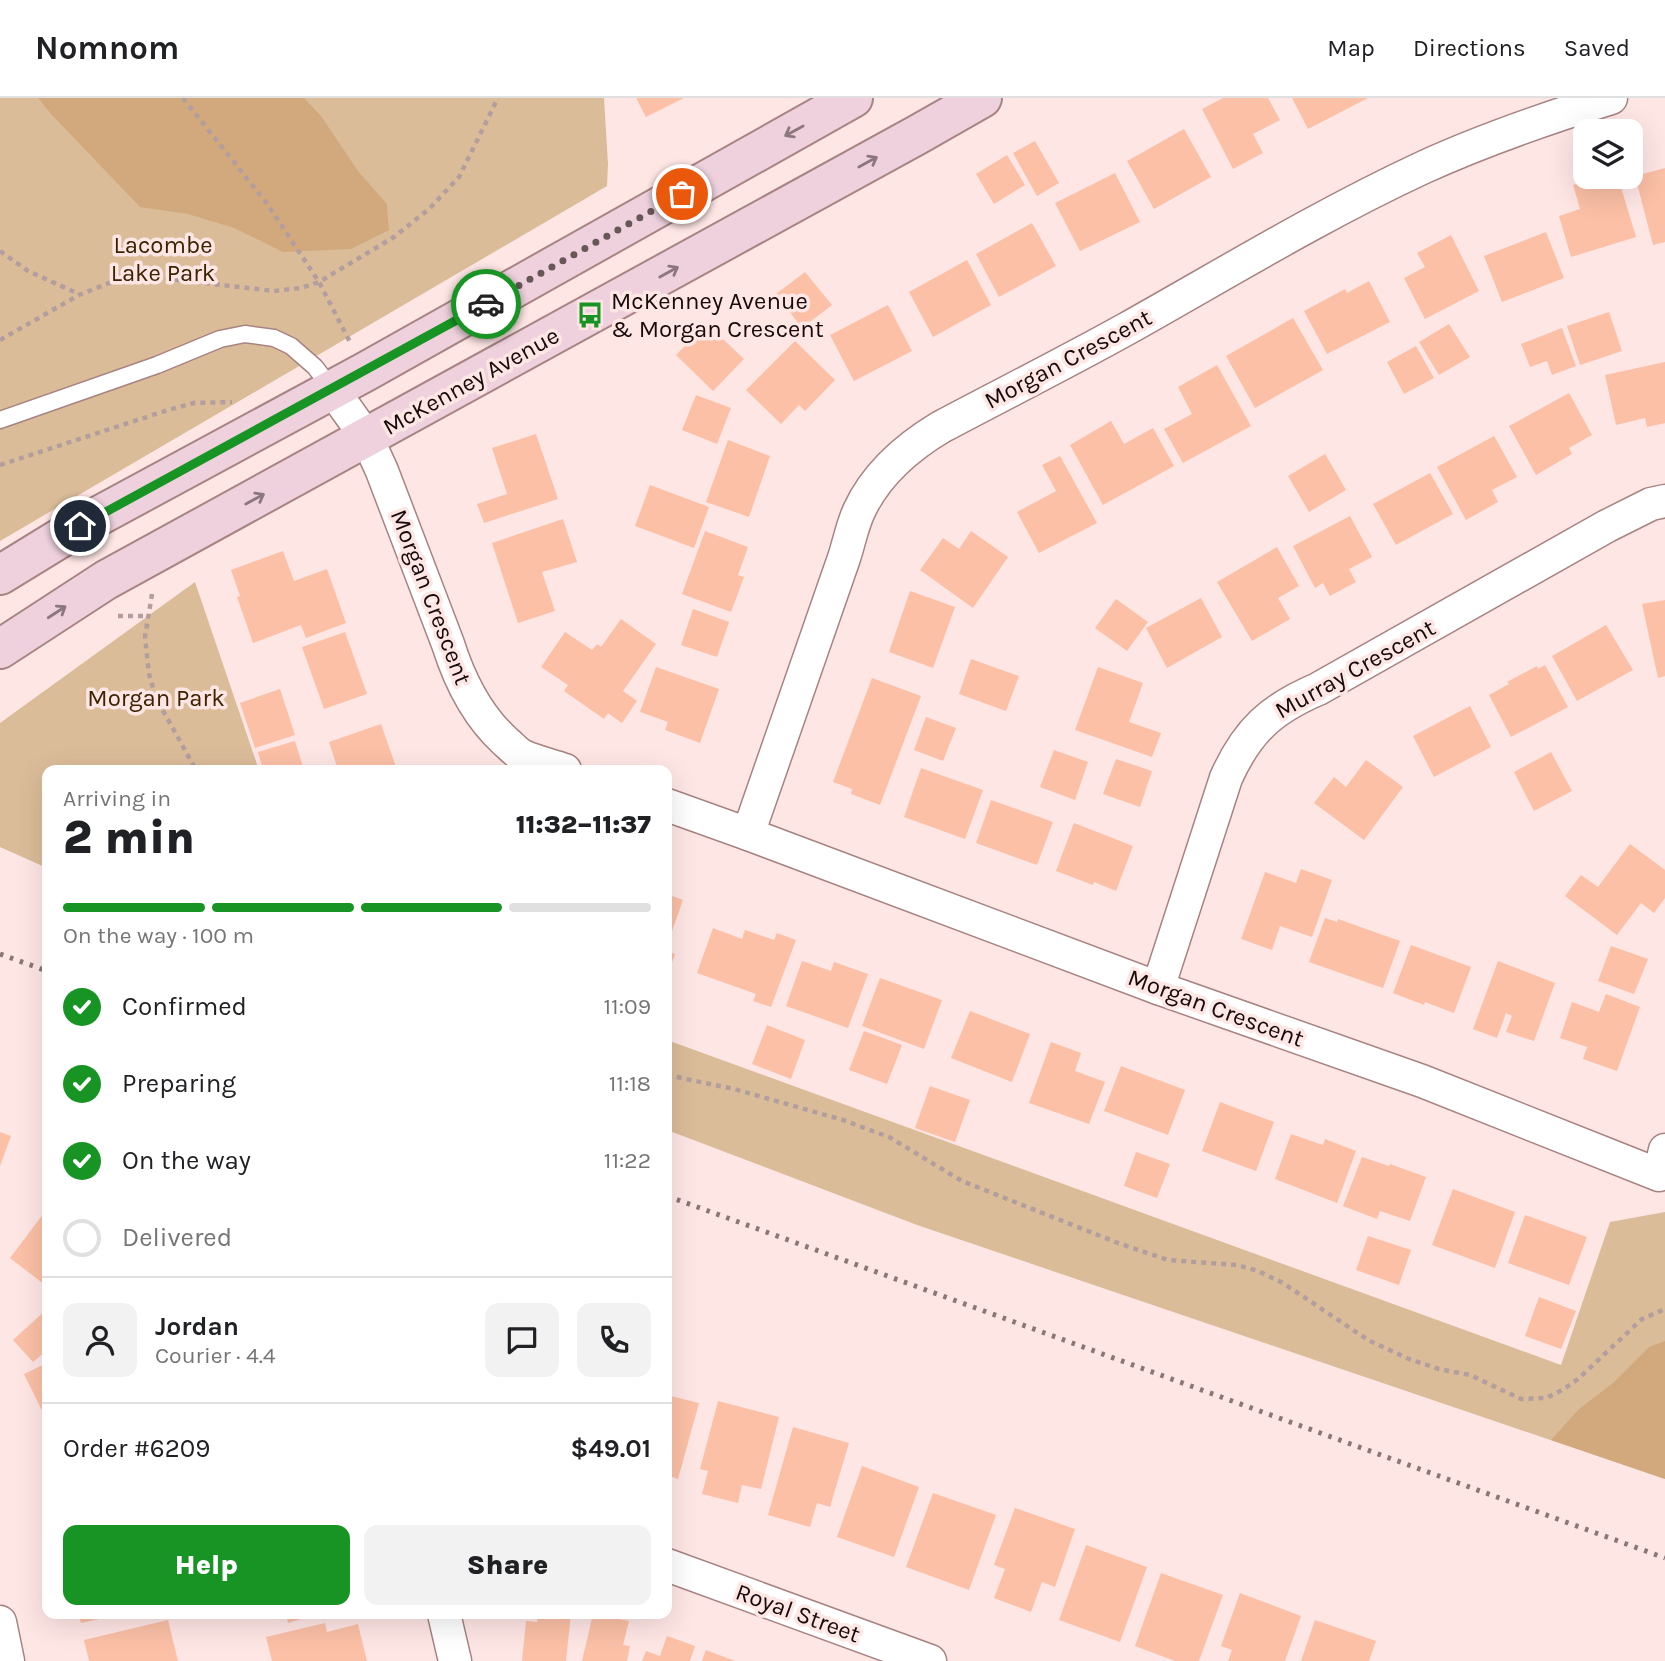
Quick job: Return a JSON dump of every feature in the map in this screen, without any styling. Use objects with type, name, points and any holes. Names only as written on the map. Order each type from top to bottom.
[{"type":"main road","points":[[0,575],[324,378],[853,98]]},
{"type":"main road","name":"McKenney Avenue","points":[[0,649],[106,580],[982,98]]},
{"type":"street","name":"Morgan Crescent","points":[[748,834],[858,513],[883,472],[900,455],[941,427],[1126,329],[1364,196],[1486,141],[1611,98]]},
{"type":"street","name":"Morgan Crescent","points":[[324,378],[367,438],[467,692],[481,715],[499,736],[521,755],[550,765]]},
{"type":"street","name":"Murray Crescent","points":[[1158,988],[1226,778],[1254,730],[1294,699],[1318,689],[1608,526],[1651,504],[1665,501]]},
{"type":"street","name":"Morgan Crescent","points":[[672,807],[1158,988],[1422,1081],[1659,1175],[1665,1150]]},
{"type":"street","name":"Royal Street","points":[[672,1567],[930,1661]]},
{"type":"street","points":[[445,1619],[455,1661]]},
{"type":"street","points":[[0,1622],[8,1661]]},
{"type":"lane","points":[[0,420],[157,365],[220,339],[245,334],[274,338],[291,346],[324,378]]},
{"type":"path","points":[[183,98],[268,205],[319,282],[347,334],[352,348],[324,378]]},
{"type":"path","points":[[0,340],[79,295],[119,279],[161,278],[274,290],[301,288],[319,282],[394,237],[429,209],[459,177],[498,98]]},
{"type":"path","points":[[0,251],[28,271],[79,295]]},
{"type":"path","points":[[0,465],[168,410],[194,403],[233,402]]},
{"type":"path","points":[[118,616],[148,616]]},
{"type":"path","points":[[145,637],[149,674],[156,698],[193,765]]},
{"type":"path","points":[[672,1076],[734,1089],[889,1137],[962,1181],[1118,1243],[1168,1259],[1237,1265],[1258,1271],[1283,1283],[1368,1340],[1419,1363],[1469,1375],[1521,1399],[1546,1398],[1564,1389],[1642,1319],[1665,1309]]},
{"type":"green space","name":"Lacombe Lake Park","points":[[0,98],[604,98],[607,186],[0,541]]},
{"type":"green space","name":"Morgan Park","points":[[195,582],[257,765],[42,765],[42,866],[0,847],[0,723]]},
{"type":"green space","points":[[672,1042],[1561,1365],[1610,1222],[1665,1212],[1665,1479],[917,1225],[672,1132]]},
{"type":"shaded area","name":"Lacombe Lake Park","points":[[38,98],[304,98],[321,116],[358,171],[387,204],[389,230],[351,249],[283,252],[234,228],[188,214],[140,207]]},
{"type":"shaded area","points":[[1665,1341],[1665,1479],[1551,1440],[1579,1409],[1613,1383],[1649,1347]]},
{"type":"building","points":[[636,98],[684,98],[646,117]]},
{"type":"building","points":[[1223,98],[1268,98],[1280,120],[1253,134],[1263,153],[1233,169],[1202,109]]},
{"type":"building","points":[[1292,98],[1368,98],[1308,129]]},
{"type":"building","points":[[1184,129],[1211,177],[1154,209],[1127,161]]},
{"type":"building","points":[[1035,141],[1059,183],[1037,196],[1013,153]]},
{"type":"building","points":[[1007,155],[1025,185],[994,204],[976,174]]},
{"type":"building","points":[[1665,168],[1665,242],[1653,245],[1638,189],[1643,189],[1643,174]]},
{"type":"building","points":[[1115,173],[1140,222],[1080,251],[1055,203]]},
{"type":"building","points":[[1574,189],[1622,189],[1636,237],[1571,257],[1559,216],[1580,209]]},
{"type":"building","points":[[1032,223],[1056,266],[999,297],[976,254]]},
{"type":"building","points":[[1546,232],[1564,278],[1502,302],[1484,256]]},
{"type":"building","points":[[1451,235],[1479,291],[1425,319],[1404,278],[1425,267],[1417,253]]},
{"type":"building","points":[[967,260],[991,305],[933,337],[909,292]]},
{"type":"building","points":[[805,272],[832,305],[802,328],[776,294]]},
{"type":"building","points":[[1369,281],[1390,322],[1327,354],[1304,311],[1345,289],[1347,293]]},
{"type":"building","points":[[888,305],[912,351],[854,381],[830,335]]},
{"type":"building","points":[[1609,312],[1622,351],[1580,365],[1567,326]]},
{"type":"building","points":[[1293,318],[1323,370],[1255,408],[1226,356]]},
{"type":"building","points":[[707,324],[744,359],[713,391],[676,355]]},
{"type":"building","points":[[1449,324],[1470,357],[1439,375],[1419,342]]},
{"type":"building","points":[[1562,328],[1576,366],[1552,375],[1547,361],[1530,367],[1521,344]]},
{"type":"building","points":[[795,341],[835,380],[805,411],[799,405],[781,424],[746,390]]},
{"type":"building","points":[[1416,346],[1434,378],[1404,394],[1387,362]]},
{"type":"building","points":[[1665,362],[1665,423],[1647,427],[1645,418],[1616,425],[1605,375]]},
{"type":"building","points":[[1217,365],[1251,426],[1183,463],[1164,429],[1192,414],[1178,387]]},
{"type":"building","points":[[1569,393],[1592,435],[1569,448],[1572,454],[1536,475],[1509,426]]},
{"type":"building","points":[[696,395],[731,408],[717,444],[682,430]]},
{"type":"building","points":[[1111,421],[1124,444],[1153,428],[1174,466],[1103,505],[1070,445]]},
{"type":"building","points":[[536,434],[558,499],[484,523],[477,504],[507,494],[492,448]]},
{"type":"building","points":[[1494,436],[1517,477],[1492,490],[1498,502],[1466,520],[1437,467]]},
{"type":"building","points":[[728,440],[770,456],[749,517],[706,502]]},
{"type":"building","points":[[1325,454],[1346,490],[1309,512],[1288,476]]},
{"type":"building","points":[[1060,456],[1097,523],[1039,553],[1017,512],[1056,491],[1042,465]]},
{"type":"building","points":[[1430,473],[1453,514],[1396,545],[1373,504]]},
{"type":"building","points":[[650,485],[709,507],[694,548],[635,526]]},
{"type":"building","points":[[1350,516],[1372,557],[1349,569],[1356,582],[1330,596],[1323,583],[1315,588],[1293,546]]},
{"type":"building","points":[[563,519],[577,562],[542,572],[555,611],[518,623],[492,543]]},
{"type":"building","points":[[705,531],[748,547],[738,575],[744,577],[731,612],[682,594]]},
{"type":"building","points":[[971,531],[1008,557],[973,608],[920,570],[943,538],[959,549]]},
{"type":"building","points":[[1277,547],[1299,586],[1278,598],[1290,619],[1252,641],[1217,582]]},
{"type":"building","points":[[283,551],[294,581],[327,569],[346,623],[306,638],[301,625],[253,643],[231,570]]},
{"type":"building","points":[[910,591],[955,607],[933,668],[889,652]]},
{"type":"building","points":[[1201,598],[1222,637],[1167,668],[1146,628]]},
{"type":"building","points":[[1116,599],[1148,622],[1127,651],[1095,628]]},
{"type":"building","points":[[1665,600],[1665,676],[1658,678],[1642,604]]},
{"type":"building","points":[[693,609],[729,622],[717,657],[681,645]]},
{"type":"building","points":[[621,619],[656,644],[623,691],[637,701],[622,723],[608,713],[604,719],[564,691],[568,685],[541,667],[565,632],[592,650],[597,644],[601,647]]},
{"type":"building","points":[[1606,625],[1633,670],[1577,701],[1552,656]]},
{"type":"building","points":[[345,632],[367,694],[324,709],[302,647]]},
{"type":"building","points":[[971,659],[1019,676],[1006,711],[959,694]]},
{"type":"building","points":[[1545,665],[1568,707],[1511,737],[1489,695],[1509,684],[1507,682],[1537,666],[1538,669]]},
{"type":"building","points":[[656,667],[719,689],[700,743],[665,730],[668,722],[640,712]]},
{"type":"building","points":[[1098,667],[1143,683],[1129,722],[1161,733],[1152,757],[1075,730]]},
{"type":"building","points":[[872,678],[921,696],[880,805],[851,794],[852,789],[833,782]]},
{"type":"building","points":[[280,689],[295,735],[255,748],[240,703]]},
{"type":"building","points":[[1470,706],[1491,747],[1434,777],[1413,736]]},
{"type":"building","points":[[926,717],[956,728],[943,761],[914,750]]},
{"type":"building","points":[[381,724],[395,765],[336,765],[329,742]]},
{"type":"building","points":[[295,741],[302,765],[262,765],[258,752]]},
{"type":"building","points":[[1054,750],[1088,762],[1075,800],[1040,787]]},
{"type":"building","points":[[1551,752],[1572,791],[1534,811],[1514,772]]},
{"type":"building","points":[[1116,759],[1152,771],[1140,807],[1103,794]]},
{"type":"building","points":[[1366,760],[1403,787],[1364,840],[1314,803],[1334,777],[1346,787]]},
{"type":"building","points":[[921,768],[983,790],[965,839],[904,817]]},
{"type":"building","points":[[991,800],[1053,822],[1037,865],[976,843]]},
{"type":"building","points":[[1074,823],[1133,846],[1116,891],[1056,871]]},
{"type":"building","points":[[1630,844],[1665,870],[1665,898],[1654,913],[1641,903],[1617,935],[1565,896],[1581,875],[1598,887]]},
{"type":"building","points":[[1301,869],[1332,880],[1312,937],[1280,926],[1272,950],[1241,939],[1265,872],[1296,883]]},
{"type":"building","points":[[672,896],[683,900],[672,931]]},
{"type":"building","points":[[1325,918],[1337,922],[1338,919],[1400,941],[1383,988],[1309,962]]},
{"type":"building","points":[[713,928],[742,939],[745,930],[774,940],[777,933],[796,940],[771,1007],[753,1001],[756,994],[697,973]]},
{"type":"building","points":[[1411,945],[1471,967],[1454,1013],[1393,993]]},
{"type":"building","points":[[1611,946],[1648,959],[1634,994],[1598,981]]},
{"type":"building","points":[[802,961],[831,971],[834,962],[868,974],[848,1028],[786,1006]]},
{"type":"building","points":[[1498,961],[1555,983],[1534,1041],[1506,1032],[1512,1016],[1506,1013],[1497,1038],[1473,1029]]},
{"type":"building","points":[[880,978],[942,1000],[924,1049],[862,1026]]},
{"type":"building","points":[[1606,994],[1640,1007],[1617,1071],[1583,1059],[1587,1047],[1560,1038],[1572,1002],[1599,1012]]},
{"type":"building","points":[[970,1011],[1030,1034],[1012,1082],[951,1058]]},
{"type":"building","points":[[767,1025],[805,1040],[791,1079],[752,1064]]},
{"type":"building","points":[[864,1031],[902,1045],[887,1084],[849,1070]]},
{"type":"building","points":[[1051,1042],[1081,1053],[1075,1071],[1105,1082],[1089,1124],[1029,1103]]},
{"type":"building","points":[[1121,1066],[1185,1090],[1168,1135],[1104,1111]]},
{"type":"building","points":[[930,1086],[970,1100],[955,1142],[915,1128]]},
{"type":"building","points":[[1220,1102],[1274,1122],[1256,1171],[1202,1151]]},
{"type":"building","points":[[0,1132],[11,1136],[0,1166]]},
{"type":"building","points":[[1291,1134],[1323,1145],[1325,1139],[1356,1151],[1337,1203],[1275,1179]]},
{"type":"building","points":[[1136,1152],[1170,1164],[1157,1198],[1124,1186]]},
{"type":"building","points":[[1362,1157],[1426,1177],[1410,1221],[1380,1211],[1377,1219],[1343,1206]]},
{"type":"building","points":[[1453,1189],[1515,1212],[1495,1268],[1432,1245]]},
{"type":"building","points":[[1525,1215],[1587,1237],[1569,1285],[1508,1263]]},
{"type":"building","points":[[42,1216],[42,1283],[10,1258]]},
{"type":"building","points":[[1368,1236],[1411,1250],[1399,1285],[1356,1270]]},
{"type":"building","points":[[1539,1297],[1576,1311],[1561,1349],[1525,1336]]},
{"type":"building","points":[[42,1314],[42,1354],[33,1362],[13,1340]]},
{"type":"building","points":[[42,1365],[42,1411],[24,1374]]},
{"type":"building","points":[[672,1396],[699,1403],[678,1479],[672,1477]]},
{"type":"building","points":[[718,1401],[779,1417],[761,1489],[742,1485],[738,1503],[702,1494],[708,1471],[700,1469]]},
{"type":"building","points":[[793,1427],[849,1443],[830,1507],[817,1503],[810,1527],[768,1515]]},
{"type":"building","points":[[862,1466],[919,1487],[894,1557],[837,1537]]},
{"type":"building","points":[[933,1493],[996,1515],[969,1590],[906,1567]]},
{"type":"building","points":[[1015,1508],[1075,1529],[1055,1587],[1042,1582],[1031,1612],[994,1598],[1005,1569],[994,1565]]},
{"type":"building","points":[[1086,1545],[1147,1567],[1120,1642],[1059,1620]]},
{"type":"building","points":[[1161,1573],[1223,1595],[1199,1661],[1175,1661],[1135,1646]]},
{"type":"building","points":[[1240,1593],[1301,1616],[1285,1661],[1228,1661],[1232,1650],[1221,1646]]},
{"type":"building","points":[[80,1619],[99,1619],[81,1623]]},
{"type":"building","points":[[537,1619],[570,1619],[566,1661],[522,1661],[526,1621],[537,1622]]},
{"type":"building","points":[[592,1619],[629,1621],[623,1645],[630,1646],[627,1661],[582,1661]]},
{"type":"building","points":[[168,1620],[178,1661],[89,1661],[84,1640]]},
{"type":"building","points":[[1315,1620],[1376,1641],[1369,1661],[1301,1661]]},
{"type":"building","points":[[325,1623],[327,1632],[358,1624],[367,1661],[272,1661],[266,1637]]},
{"type":"building","points":[[667,1636],[695,1646],[690,1661],[642,1661],[646,1651],[660,1656]]},
{"type":"building","points":[[706,1650],[735,1661],[702,1661]]},
{"type":"railway","points":[[0,954],[42,969]]},
{"type":"railway","points":[[672,1198],[1665,1558]]},
{"type":"way so far","points":[[486,304],[682,194]]},
{"type":"place","name":"McKenney Avenue & Morgan Crescent","points":[[590,315]]},
{"type":"route","points":[[80,526],[486,304]]}]
